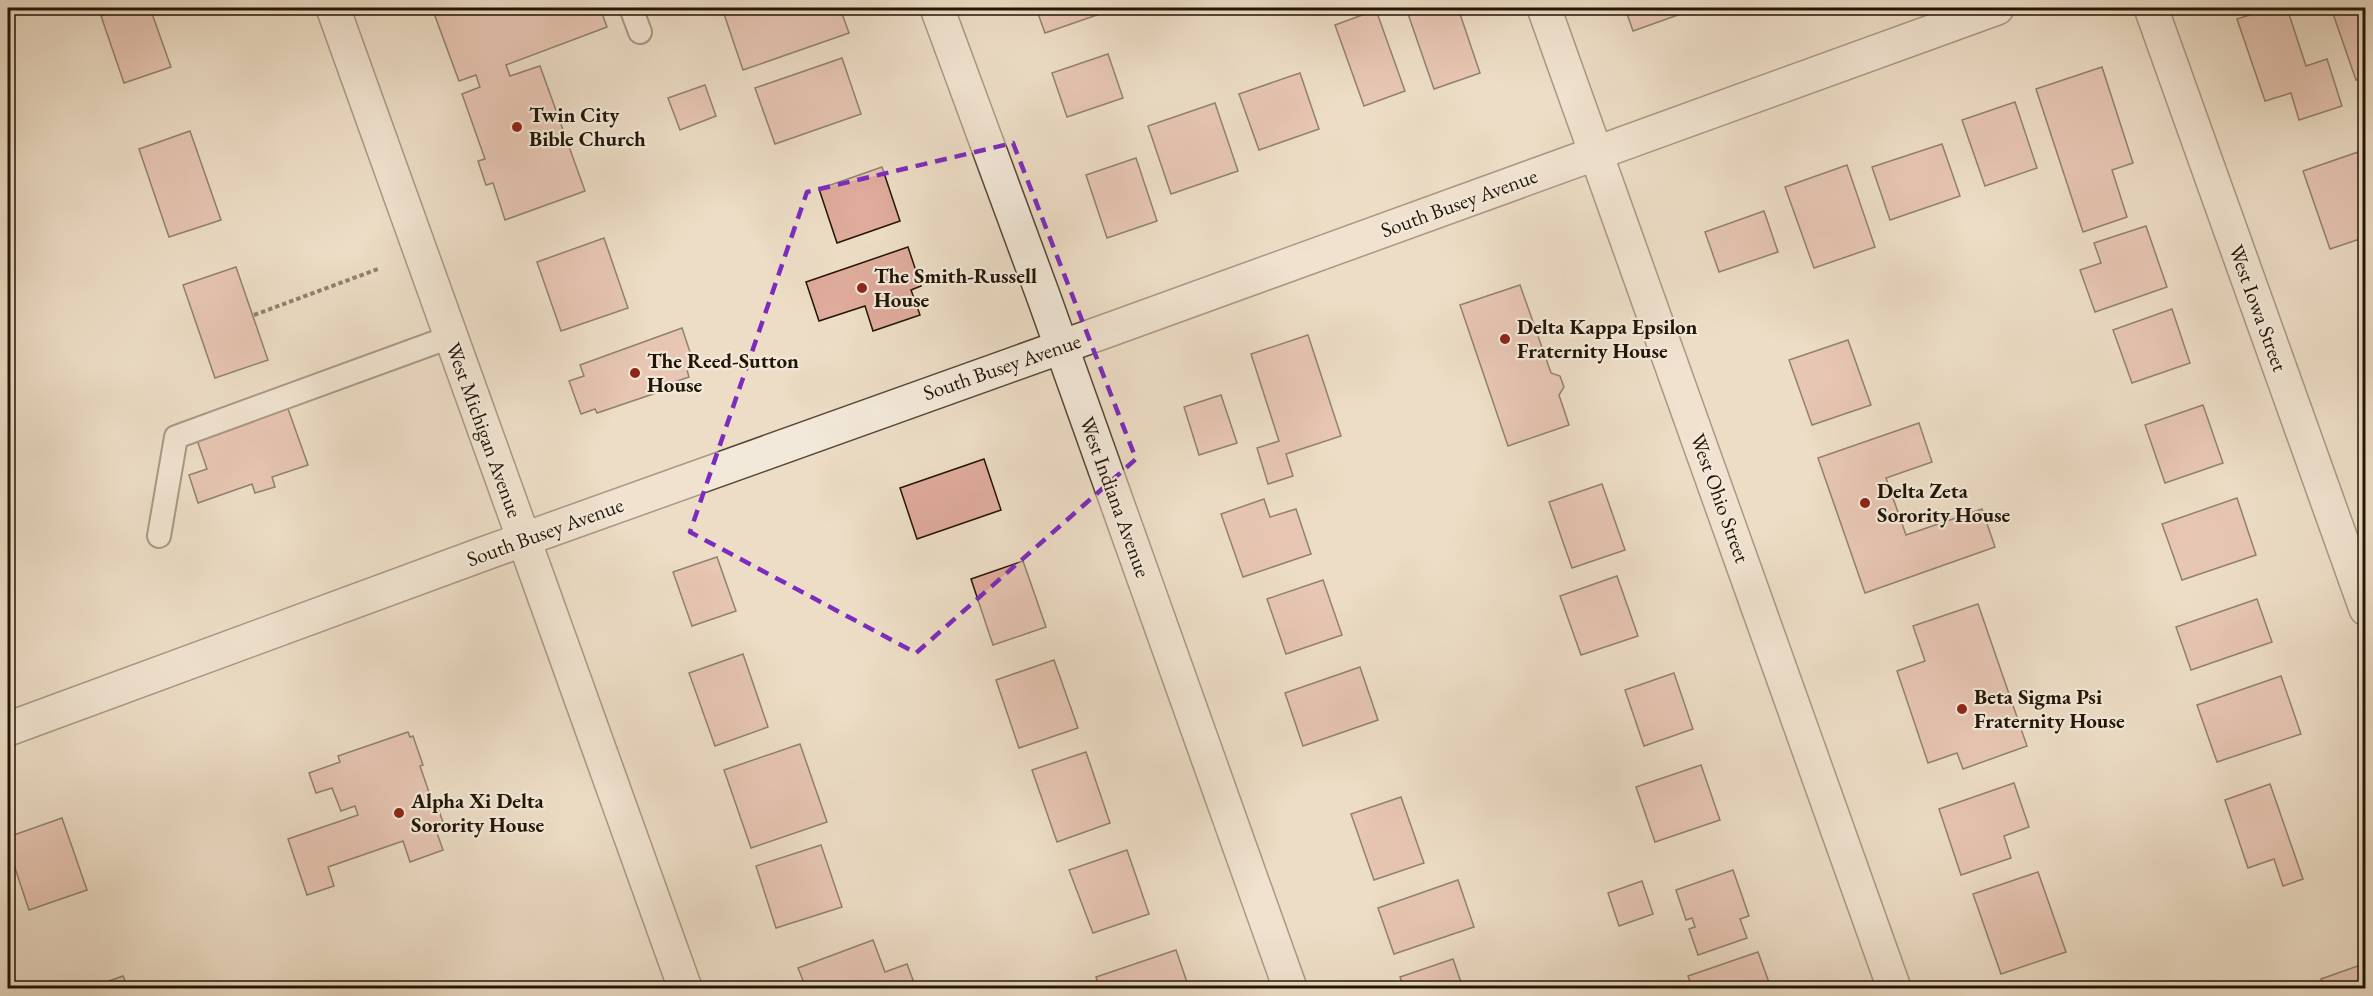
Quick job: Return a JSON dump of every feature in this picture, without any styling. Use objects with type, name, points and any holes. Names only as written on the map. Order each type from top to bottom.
[{"type":"street","name":"West Michigan Avenue","points":[[333,8],[685,988]]},
{"type":"street","name":"West Indiana Avenue","points":[[937,8],[1290,988]]},
{"type":"street","name":"West Ohio Street","points":[[1544,8],[1894,988]]},
{"type":"street","name":"South Busey Avenue","points":[[8,729],[524,539],[1997,8]]},
{"type":"street","name":"West Iowa Street","points":[[2151,8],[2366,609]]},
{"type":"lane","points":[[631,8],[640,32]]},
{"type":"lane","points":[[159,536],[176,437],[450,338]]},
{"type":"path","points":[[254,315],[378,269]]},
{"type":"highlighted area","points":[[1013,143],[1136,459],[916,653],[690,532],[807,192]]},
{"type":"building","points":[[127,8],[150,8],[171,67],[124,83],[101,16]]},
{"type":"building","name":"Twin City Bible Church","points":[[432,8],[600,8],[607,27],[506,65],[510,76],[540,66],[585,191],[505,220],[493,183],[486,185],[478,161],[485,159],[462,94],[480,87],[476,75],[459,81]]},
{"type":"building","points":[[722,8],[840,8],[849,33],[743,70]]},
{"type":"building","points":[[1036,8],[1117,8],[1045,33]]},
{"type":"building","points":[[1406,8],[1458,8],[1480,73],[1434,89]]},
{"type":"building","points":[[1625,8],[1687,8],[1689,11],[1633,31]]},
{"type":"building","points":[[2272,8],[2287,8],[2306,66],[2327,59],[2342,106],[2299,120],[2291,93],[2265,101],[2237,19]]},
{"type":"building","points":[[2331,8],[2366,8],[2366,77],[2356,80]]},
{"type":"building","points":[[1376,10],[1405,91],[1364,106],[1335,25]]},
{"type":"building","points":[[1108,54],[1123,98],[1067,117],[1052,73]]},
{"type":"building","points":[[842,58],[861,114],[775,144],[755,88]]},
{"type":"building","points":[[2102,67],[2133,163],[2112,170],[2127,217],[2083,232],[2036,89]]},
{"type":"building","points":[[1300,73],[1319,129],[1259,150],[1239,94]]},
{"type":"building","name":"Twin City Bible Church","points":[[705,85],[716,116],[680,130],[668,98]]},
{"type":"building","points":[[2015,102],[2037,168],[1985,186],[1962,120]]},
{"type":"building","points":[[1215,103],[1238,171],[1171,194],[1148,126]]},
{"type":"building","points":[[190,131],[221,220],[169,237],[139,149]]},
{"type":"building","points":[[1942,144],[1960,196],[1890,220],[1872,167]]},
{"type":"building","points":[[2361,151],[2366,163],[2366,237],[2330,249],[2303,171]]},
{"type":"building","points":[[1136,158],[1157,221],[1107,238],[1086,175]]},
{"type":"building","points":[[1847,165],[1875,247],[1814,268],[1785,187]]},
{"type":"building","points":[[882,167],[900,221],[837,243],[819,189]]},
{"type":"building","points":[[1764,211],[1778,252],[1719,272],[1705,232]]},
{"type":"building","points":[[2146,226],[2167,287],[2095,312],[2080,270],[2101,263],[2094,243]]},
{"type":"building","points":[[604,238],[628,308],[561,331],[537,262]]},
{"type":"building","name":"The Smith-Russell House","points":[[908,247],[921,286],[911,290],[920,315],[873,331],[865,306],[819,321],[806,282]]},
{"type":"building","points":[[236,267],[268,360],[215,378],[183,285]]},
{"type":"building","name":"Delta Kappa Epsilon Fraternity House","points":[[1520,285],[1551,373],[1560,376],[1564,387],[1559,395],[1569,425],[1508,446],[1460,305]]},
{"type":"building","points":[[2172,309],[2190,363],[2132,383],[2113,330]]},
{"type":"building","name":"The Reed-Sutton House","points":[[682,328],[695,367],[687,370],[689,377],[657,388],[659,392],[597,413],[595,409],[581,414],[569,381],[584,376],[580,365]]},
{"type":"building","points":[[1308,335],[1341,436],[1286,454],[1293,476],[1268,484],[1257,448],[1279,441],[1251,354]]},
{"type":"building","points":[[1848,340],[1871,405],[1812,425],[1789,360]]},
{"type":"building","points":[[1221,395],[1237,443],[1199,455],[1184,407]]},
{"type":"building","points":[[2203,405],[2223,463],[2165,483],[2145,425]]},
{"type":"building","points":[[287,406],[308,465],[272,477],[275,487],[255,493],[252,484],[198,503],[189,475],[207,469],[196,437]]},
{"type":"building","name":"Delta Zeta Sorority House","points":[[1919,423],[1932,462],[1886,478],[1906,535],[1982,509],[1995,547],[1865,593],[1818,458]]},
{"type":"building","points":[[984,459],[1001,510],[917,539],[900,488]]},
{"type":"building","points":[[1602,484],[1625,550],[1572,568],[1549,502]]},
{"type":"building","points":[[2237,498],[2256,555],[2182,580],[2162,524]]},
{"type":"building","points":[[1264,499],[1270,517],[1296,509],[1311,554],[1243,577],[1221,514]]},
{"type":"building","points":[[717,557],[736,611],[692,626],[673,572]]},
{"type":"building","points":[[1023,561],[1046,627],[993,645],[971,579]]},
{"type":"building","points":[[1617,576],[1638,636],[1581,655],[1560,596]]},
{"type":"building","points":[[1323,580],[1342,635],[1286,654],[1267,599]]},
{"type":"building","points":[[2257,599],[2272,642],[2191,670],[2176,627]]},
{"type":"building","name":"Beta Sigma Psi Fraternity House","points":[[1978,604],[2027,746],[1963,769],[1957,753],[1928,763],[1897,671],[1925,661],[1913,626]]},
{"type":"building","points":[[743,654],[768,727],[715,746],[689,673]]},
{"type":"building","points":[[1054,660],[1078,728],[1019,748],[996,680]]},
{"type":"building","points":[[1360,667],[1378,720],[1303,746],[1285,693]]},
{"type":"building","points":[[1674,673],[1693,729],[1644,746],[1625,690]]},
{"type":"building","points":[[2281,676],[2301,734],[2217,762],[2197,705]]},
{"type":"building","name":"Alpha Xi Delta Sorority House","points":[[408,732],[410,737],[413,736],[432,801],[435,800],[443,822],[440,823],[442,828],[436,830],[443,850],[410,862],[403,841],[328,867],[334,886],[307,895],[288,839],[358,815],[355,806],[341,811],[332,788],[316,793],[309,773],[340,762],[338,756]]},
{"type":"building","points":[[800,744],[827,822],[751,848],[724,770]]},
{"type":"building","points":[[1086,752],[1110,823],[1057,842],[1032,770]]},
{"type":"building","points":[[1701,765],[1720,820],[1655,842],[1636,787]]},
{"type":"building","points":[[2014,783],[2029,827],[2004,836],[2011,858],[1961,875],[1939,809]]},
{"type":"building","points":[[2270,784],[2303,879],[2283,886],[2274,859],[2248,868],[2225,800]]},
{"type":"building","points":[[1401,797],[1424,863],[1374,880],[1351,814]]},
{"type":"building","points":[[62,818],[87,890],[29,910],[8,847],[8,837]]},
{"type":"building","points":[[821,845],[842,907],[776,928],[756,866]]},
{"type":"building","points":[[1127,850],[1149,914],[1093,933],[1069,870]]},
{"type":"building","points":[[1733,870],[1749,916],[1740,919],[1747,938],[1698,955],[1689,929],[1695,927],[1692,918],[1686,920],[1676,890]]},
{"type":"building","points":[[2038,872],[2066,952],[2001,974],[1973,894]]},
{"type":"building","points":[[1458,880],[1474,927],[1394,954],[1378,908]]},
{"type":"building","points":[[1642,881],[1653,914],[1619,926],[1608,893]]},
{"type":"building","points":[[873,940],[885,972],[907,964],[916,988],[806,988],[798,968]]},
{"type":"building","points":[[1176,950],[1189,988],[1100,988],[1096,977]]},
{"type":"building","points":[[1758,952],[1771,988],[1692,988],[1688,976]]},
{"type":"building","points":[[1453,959],[1463,988],[1404,988],[1400,977]]},
{"type":"building","points":[[2366,963],[2366,988],[2324,988],[2321,979]]},
{"type":"building","points":[[123,976],[128,988],[89,988]]},
{"type":"place","name":"Twin City Bible Church","points":[[517,127]]},
{"type":"place","name":"The Smith-Russell House","points":[[862,288]]},
{"type":"place","name":"Delta Kappa Epsilon Fraternity House","points":[[1505,339]]},
{"type":"place","name":"The Reed-Sutton House","points":[[635,373]]},
{"type":"place","name":"Delta Zeta Sorority House","points":[[1865,503]]},
{"type":"place","name":"Beta Sigma Psi Fraternity House","points":[[1962,709]]},
{"type":"place","name":"Alpha Xi Delta Sorority House","points":[[399,813]]}]
